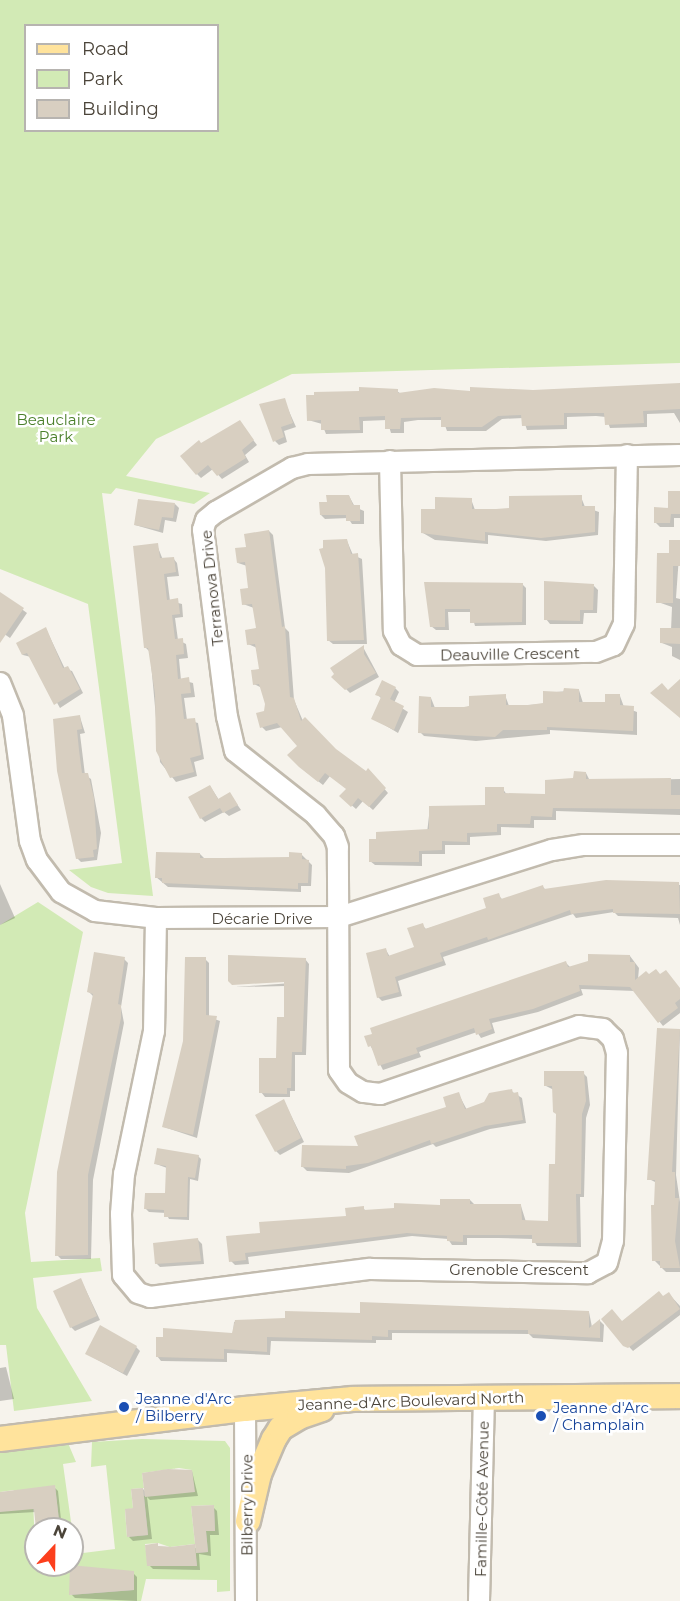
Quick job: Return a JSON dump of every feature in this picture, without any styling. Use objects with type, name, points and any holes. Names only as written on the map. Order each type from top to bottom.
[{"type":"main road","name":"Jeanne-d'Arc Boulevard North","points":[[0,1439],[246,1408],[353,1400],[613,1395],[680,1396]]},
{"type":"main road","points":[[613,1395],[653,1402],[680,1413]]},
{"type":"main road","points":[[248,1521],[266,1453],[281,1428],[299,1417],[353,1400]]},
{"type":"street","name":"Terranova Drive","points":[[339,917],[339,860],[334,836],[316,815],[235,751],[227,717],[203,530],[206,520],[292,468],[325,462],[680,455]]},
{"type":"street","name":"Deauville Crescent","points":[[390,461],[394,631],[401,645],[417,656],[584,652],[614,645],[624,624],[627,456]]},
{"type":"street","name":"Décarie Drive","points":[[0,683],[13,716],[30,841],[47,876],[76,903],[95,911],[156,918],[339,917],[552,850],[584,845],[680,845]]},
{"type":"street","name":"Grenoble Crescent","points":[[156,918],[154,1031],[124,1174],[122,1214],[123,1275],[138,1293],[150,1297],[370,1269],[588,1273],[598,1270],[607,1263],[613,1242],[617,1053],[613,1039],[603,1029],[579,1026],[380,1094],[363,1092],[348,1083],[336,1054],[339,917]]},
{"type":"street","name":"Famille-Côté Avenue","points":[[480,1601],[484,1397]]},
{"type":"street","name":"Bilberry Drive","points":[[246,1408],[248,1521],[246,1601]]},
{"type":"green space","name":"Beauclaire Park","points":[[0,0],[680,0],[680,363],[292,374],[156,439],[126,476],[210,493],[194,504],[116,488],[111,494],[102,493],[153,896],[108,893],[91,887],[69,870],[122,863],[88,604],[0,569]]},
{"type":"green space","points":[[38,902],[83,932],[25,1213],[31,1262],[100,1258],[102,1271],[33,1278],[37,1308],[92,1401],[14,1411],[6,1345],[0,1345],[0,925]]},
{"type":"green space","points":[[142,1439],[225,1441],[230,1448],[230,1591],[217,1592],[217,1580],[146,1579],[141,1601],[0,1601],[0,1512],[14,1490],[0,1492],[0,1451],[68,1443],[76,1462],[63,1464],[70,1517],[59,1517],[55,1486],[33,1502],[34,1517],[24,1517],[24,1577],[70,1577],[70,1595],[134,1590],[84,1572],[84,1553],[115,1549],[106,1465],[91,1467],[92,1442]],"holes":[[[179,1468],[192,1470],[194,1490],[144,1496],[148,1535],[127,1537],[125,1510],[133,1508],[131,1489],[144,1488],[142,1473]],[[214,1505],[215,1531],[206,1531],[208,1552],[196,1553],[191,1506]],[[158,1543],[170,1547],[194,1544],[197,1566],[148,1566],[145,1544]]]},
{"type":"building","points":[[680,383],[680,409],[643,411],[644,423],[605,425],[604,413],[564,413],[564,425],[522,426],[521,415],[498,416],[482,427],[441,427],[441,417],[401,418],[400,429],[385,429],[385,416],[359,417],[360,430],[321,430],[321,420],[307,421],[306,395],[314,395],[314,392],[359,391],[359,387],[398,389],[398,393],[434,388],[470,391],[470,387],[533,390]]},
{"type":"building","points":[[285,398],[293,423],[281,427],[284,437],[273,442],[259,404]]},
{"type":"building","points":[[240,420],[254,440],[242,450],[246,458],[217,476],[208,465],[196,475],[180,456],[199,440],[201,443]]},
{"type":"building","points":[[668,491],[680,491],[680,514],[671,514],[670,523],[654,523],[654,507],[668,508]]},
{"type":"building","points":[[326,495],[349,495],[353,505],[360,505],[360,521],[346,521],[346,515],[320,515],[319,502],[327,502]]},
{"type":"building","points":[[582,495],[582,506],[595,506],[595,532],[541,538],[485,532],[485,541],[421,533],[421,509],[435,509],[435,497],[472,498],[472,509],[496,509],[509,508],[509,496]]},
{"type":"building","points":[[138,499],[175,503],[173,518],[162,517],[159,530],[134,525]]},
{"type":"building","points":[[269,530],[282,627],[285,626],[290,697],[294,698],[301,721],[305,717],[336,749],[366,771],[368,768],[386,788],[369,807],[358,798],[351,807],[339,796],[346,789],[325,773],[318,782],[299,767],[287,755],[297,746],[277,723],[260,728],[256,713],[264,711],[265,704],[259,684],[253,685],[251,670],[259,669],[255,644],[247,645],[245,630],[256,628],[252,604],[242,605],[240,589],[248,588],[245,562],[237,563],[235,548],[246,547],[244,534]]},
{"type":"building","points":[[347,539],[351,554],[358,553],[364,640],[327,641],[325,568],[319,549],[323,548],[323,540]]},
{"type":"building","points":[[669,540],[680,540],[680,566],[673,566],[673,603],[656,603],[657,553],[669,553]]},
{"type":"building","points":[[158,543],[160,558],[174,557],[176,572],[164,574],[167,600],[178,598],[180,614],[172,615],[175,639],[183,638],[184,654],[176,655],[178,679],[189,677],[191,693],[181,694],[184,719],[195,718],[201,755],[190,758],[194,772],[170,778],[156,751],[155,694],[148,648],[144,648],[133,546]]},
{"type":"building","points":[[544,581],[594,584],[593,610],[580,610],[580,621],[544,620]]},
{"type":"building","points":[[424,582],[523,583],[522,622],[470,623],[470,609],[445,609],[445,627],[430,627]]},
{"type":"building","points":[[0,592],[24,608],[0,643]]},
{"type":"building","points":[[46,627],[63,668],[68,666],[80,689],[54,705],[27,653],[22,655],[16,643]]},
{"type":"building","points":[[660,628],[680,628],[680,644],[660,643]]},
{"type":"building","points":[[364,645],[364,654],[376,673],[345,690],[331,677],[334,674],[330,668]]},
{"type":"building","points":[[680,679],[680,718],[650,693],[662,683],[668,690]]},
{"type":"building","points":[[382,680],[396,687],[390,699],[404,706],[394,730],[371,719],[381,697],[375,695]]},
{"type":"building","points":[[564,688],[579,689],[579,702],[605,702],[605,694],[620,694],[620,705],[634,706],[633,731],[547,727],[547,730],[503,730],[495,737],[418,733],[419,696],[431,697],[431,707],[464,707],[469,706],[469,696],[506,694],[506,705],[529,705],[543,703],[543,691],[563,692]]},
{"type":"building","points":[[80,715],[82,729],[77,730],[79,750],[82,773],[88,773],[94,798],[97,849],[93,850],[94,857],[76,859],[57,771],[53,719]]},
{"type":"building","points":[[574,771],[586,772],[586,779],[671,778],[671,795],[680,795],[680,809],[553,808],[552,817],[531,816],[530,824],[497,824],[497,832],[467,833],[467,842],[442,841],[442,850],[419,851],[419,862],[369,862],[369,839],[376,839],[376,832],[429,829],[429,806],[485,805],[485,787],[504,787],[504,793],[545,794],[545,780],[573,778]]},
{"type":"building","points":[[210,785],[218,799],[230,792],[238,805],[223,813],[220,808],[200,819],[188,797]]},
{"type":"building","points":[[156,852],[200,853],[200,858],[289,857],[289,852],[302,853],[302,859],[309,860],[308,883],[298,883],[298,889],[162,883],[162,878],[155,878]]},
{"type":"building","points":[[606,880],[679,882],[680,914],[613,913],[613,909],[571,914],[570,910],[488,940],[487,937],[440,953],[443,961],[395,977],[399,992],[377,998],[366,953],[386,948],[388,956],[414,947],[407,928],[423,923],[425,929],[486,908],[483,898],[499,893],[501,899],[543,885],[544,889]]},
{"type":"building","points":[[94,952],[125,957],[118,1004],[121,1005],[121,1018],[88,1175],[88,1255],[55,1256],[57,1172],[93,994],[87,992]]},
{"type":"building","points":[[588,954],[630,955],[630,962],[635,962],[635,980],[646,971],[649,974],[656,969],[660,974],[666,970],[680,988],[680,999],[675,1003],[678,1008],[658,1023],[630,987],[579,985],[580,991],[533,1009],[489,1019],[492,1029],[476,1035],[474,1028],[416,1048],[418,1053],[378,1066],[371,1046],[368,1047],[364,1036],[372,1034],[370,1028],[566,961],[568,967],[588,961]]},
{"type":"building","points":[[228,955],[306,958],[302,1052],[292,1052],[291,1088],[287,1088],[287,1094],[259,1093],[259,1058],[276,1058],[277,1017],[284,1017],[284,982],[232,985],[228,981]]},
{"type":"building","points":[[185,957],[206,957],[206,1015],[217,1016],[193,1135],[162,1127],[183,1041]]},
{"type":"building","points":[[657,1028],[680,1029],[672,1172],[675,1172],[675,1198],[679,1198],[675,1241],[680,1268],[660,1268],[660,1261],[652,1261],[651,1205],[654,1205],[655,1180],[647,1180]]},
{"type":"building","points":[[544,1071],[584,1071],[586,1101],[582,1114],[581,1194],[576,1194],[577,1243],[532,1243],[532,1235],[463,1235],[463,1242],[447,1241],[447,1236],[407,1233],[245,1253],[246,1260],[229,1262],[226,1236],[260,1233],[259,1222],[346,1216],[345,1208],[364,1206],[364,1210],[394,1208],[394,1203],[440,1205],[440,1199],[470,1199],[470,1204],[521,1204],[522,1220],[548,1221],[549,1164],[555,1164],[556,1114],[553,1112],[552,1086],[544,1086]]},
{"type":"building","points":[[512,1089],[513,1093],[518,1092],[523,1120],[485,1126],[431,1144],[430,1140],[368,1163],[346,1166],[346,1169],[301,1167],[302,1145],[358,1146],[354,1136],[446,1107],[443,1097],[459,1092],[465,1109],[484,1102],[489,1093]]},
{"type":"building","points":[[284,1099],[301,1138],[275,1152],[255,1115]]},
{"type":"building","points":[[157,1148],[199,1155],[195,1178],[188,1177],[187,1217],[164,1217],[164,1210],[144,1209],[145,1193],[165,1193],[166,1166],[154,1164]]},
{"type":"building","points":[[198,1238],[201,1261],[155,1264],[153,1243]]},
{"type":"building","points":[[81,1278],[97,1316],[70,1328],[53,1291]]},
{"type":"building","points":[[659,1291],[663,1296],[669,1292],[680,1309],[628,1348],[623,1346],[601,1319],[612,1309],[622,1321]]},
{"type":"building","points":[[360,1302],[589,1311],[589,1328],[600,1319],[600,1338],[528,1334],[528,1330],[388,1330],[388,1337],[372,1336],[372,1340],[267,1337],[267,1352],[224,1349],[224,1359],[156,1357],[156,1337],[163,1337],[163,1328],[232,1333],[235,1320],[285,1318],[285,1311],[360,1313]]},
{"type":"building","points":[[100,1325],[137,1346],[123,1373],[85,1354]]},
{"type":"building","points":[[168,1469],[192,1470],[195,1492],[145,1497],[142,1473]]},
{"type":"building","points":[[55,1485],[59,1517],[35,1517],[34,1509],[0,1512],[0,1492]]},
{"type":"building","points":[[143,1488],[148,1535],[127,1537],[125,1509],[133,1508],[131,1489]]},
{"type":"building","points":[[214,1505],[215,1531],[206,1531],[208,1552],[196,1553],[191,1506]]},
{"type":"building","points":[[158,1543],[158,1546],[170,1547],[195,1544],[197,1566],[147,1566],[145,1545]]},
{"type":"building","points":[[84,1566],[134,1571],[134,1590],[69,1595],[70,1577],[84,1577]]},
{"type":"place","name":"Jeanne d'Arc / Bilberry","points":[[124,1407]]},
{"type":"place","name":"Jeanne d'Arc / Champlain","points":[[541,1416]]}]
